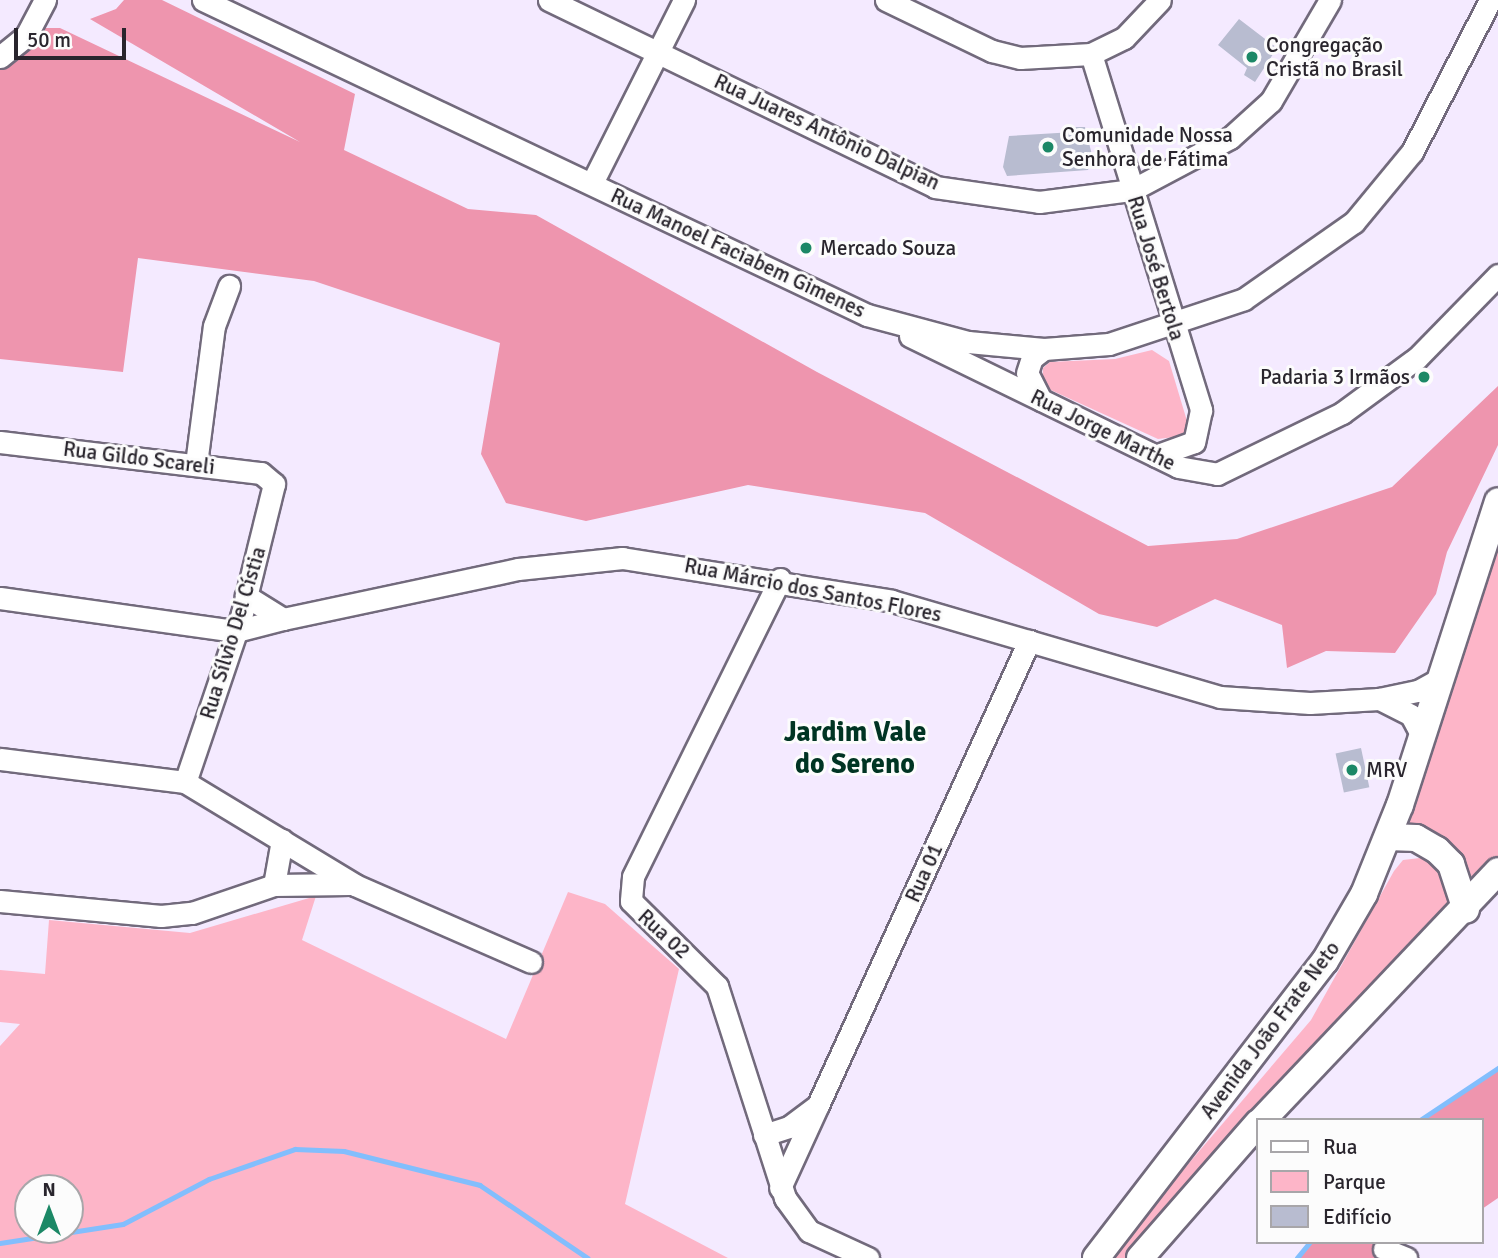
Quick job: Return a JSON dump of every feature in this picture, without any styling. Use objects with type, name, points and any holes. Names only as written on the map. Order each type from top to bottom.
[{"type":"main road","name":"Avenida João Frate Neto","points":[[1096,1258],[1325,961],[1364,894],[1388,837],[1498,501]]},
{"type":"main road","points":[[1388,837],[1416,838],[1437,850],[1451,864],[1466,910]]},
{"type":"main road","points":[[1264,1118],[1466,910],[1498,871]]},
{"type":"main road","points":[[1140,1258],[1256,1127]]},
{"type":"street","name":"Rua Manoel Faciabem Gimenes","points":[[202,0],[867,315],[968,342],[1044,349],[1109,344],[1174,327],[1244,299],[1354,222],[1412,152],[1490,0]]},
{"type":"street","name":"Rua Juares Antônio Dalpian","points":[[549,0],[934,187],[1039,202],[1132,190],[1230,138],[1271,101],[1330,0]]},
{"type":"street","points":[[592,183],[684,0]]},
{"type":"street","points":[[886,0],[1001,53],[1020,58],[1091,54],[1124,37],[1160,0]]},
{"type":"street","points":[[0,57],[26,36],[45,1]]},
{"type":"street","name":"Rua José Bertola","points":[[1091,54],[1201,410],[1199,430],[1188,447],[1156,456]]},
{"type":"street","name":"Rua Jorge Marthe","points":[[867,315],[1178,467],[1217,474],[1342,413],[1416,358],[1498,275]]},
{"type":"street","points":[[196,464],[214,326],[229,286]]},
{"type":"street","points":[[1041,400],[1027,373],[1032,358],[1044,349]]},
{"type":"street","name":"Rua Gildo Scareli","points":[[0,442],[261,473],[274,484]]},
{"type":"street","name":"Rua Sílvio Del Cístia","points":[[185,782],[236,631],[274,484]]},
{"type":"street","name":"Rua Márcio dos Santos Flores","points":[[0,598],[236,631],[283,619],[586,558],[662,561],[780,579],[892,601],[1220,697],[1310,704],[1379,699],[1418,691],[1440,679]]},
{"type":"street","name":"Rua 02","points":[[780,579],[631,890],[637,912],[717,986],[780,1188],[810,1231],[868,1258]]},
{"type":"street","points":[[246,596],[283,619]]},
{"type":"street","name":"Rua 01","points":[[780,1188],[1029,641]]},
{"type":"street","points":[[1379,699],[1411,715],[1421,734]]},
{"type":"street","points":[[0,759],[185,782],[355,884],[531,962]]},
{"type":"street","points":[[274,884],[282,840]]},
{"type":"street","points":[[0,901],[161,916],[192,913],[274,884],[355,884]]},
{"type":"street","name":"Rua 01","points":[[764,1135],[789,1127],[818,1105]]},
{"type":"street","points":[[1384,1249],[1406,1258]]},
{"type":"green space","points":[[1152,350],[1169,361],[1187,421],[1183,436],[1158,439],[1042,386],[1043,368],[1050,362],[1115,359]]},
{"type":"green space","points":[[1498,536],[1498,859],[1480,883],[1411,830],[1409,816]]},
{"type":"green space","points":[[1420,858],[1438,864],[1454,890],[1449,904],[1128,1258],[1108,1258],[1311,1020],[1394,871],[1403,860]]},
{"type":"green space","points":[[568,892],[605,904],[679,969],[625,1204],[728,1258],[0,1258],[0,1046],[20,1024],[0,1022],[0,970],[45,974],[49,920],[190,933],[316,896],[302,940],[506,1039]]},
{"type":"shaded area","points":[[124,0],[162,0],[355,94],[344,150],[468,209],[536,215],[817,372],[1148,546],[1237,539],[1392,487],[1498,386],[1498,445],[1447,552],[1436,594],[1395,653],[1326,651],[1287,668],[1282,625],[1215,599],[1157,627],[1099,614],[925,513],[748,485],[586,521],[506,503],[481,454],[500,343],[314,281],[138,258],[123,372],[0,359],[0,70],[43,28],[60,28],[300,142],[90,19],[116,9]]},
{"type":"shaded area","points":[[1498,1068],[1498,1198],[1484,1208],[1484,1118],[1423,1118]]},
{"type":"shaded area","points":[[1308,1244],[1393,1244],[1381,1258],[1297,1258]]},
{"type":"building","name":"Congregação Cristã no Brasil","points":[[1239,19],[1277,48],[1255,82],[1244,75],[1247,68],[1218,45]]},
{"type":"building","name":"Comunidade Nossa Senhora de Fátima","points":[[1074,127],[1085,127],[1093,159],[1088,170],[1007,176],[1003,167],[1009,136],[1074,132]]},
{"type":"building","name":"MRV","points":[[1361,748],[1369,787],[1344,793],[1336,753]]},
{"type":"waterway","points":[[1423,1118],[1498,1068]]},
{"type":"waterway","points":[[0,1243],[123,1224],[209,1179],[295,1149],[344,1151],[480,1185],[588,1258]]},
{"type":"waterway","points":[[1297,1258],[1308,1244]]},
{"type":"place","name":"Congregação Cristã no Brasil","points":[[1252,57]]},
{"type":"place","name":"Comunidade Nossa Senhora de Fátima","points":[[1048,147]]},
{"type":"place","name":"Mercado Souza","points":[[806,248]]},
{"type":"place","name":"Padaria 3 Irmãos","points":[[1424,377]]},
{"type":"place","name":"MRV","points":[[1352,770]]},
{"type":"district","name":"Jardim Vale do Sereno","points":[[855,748]]}]
